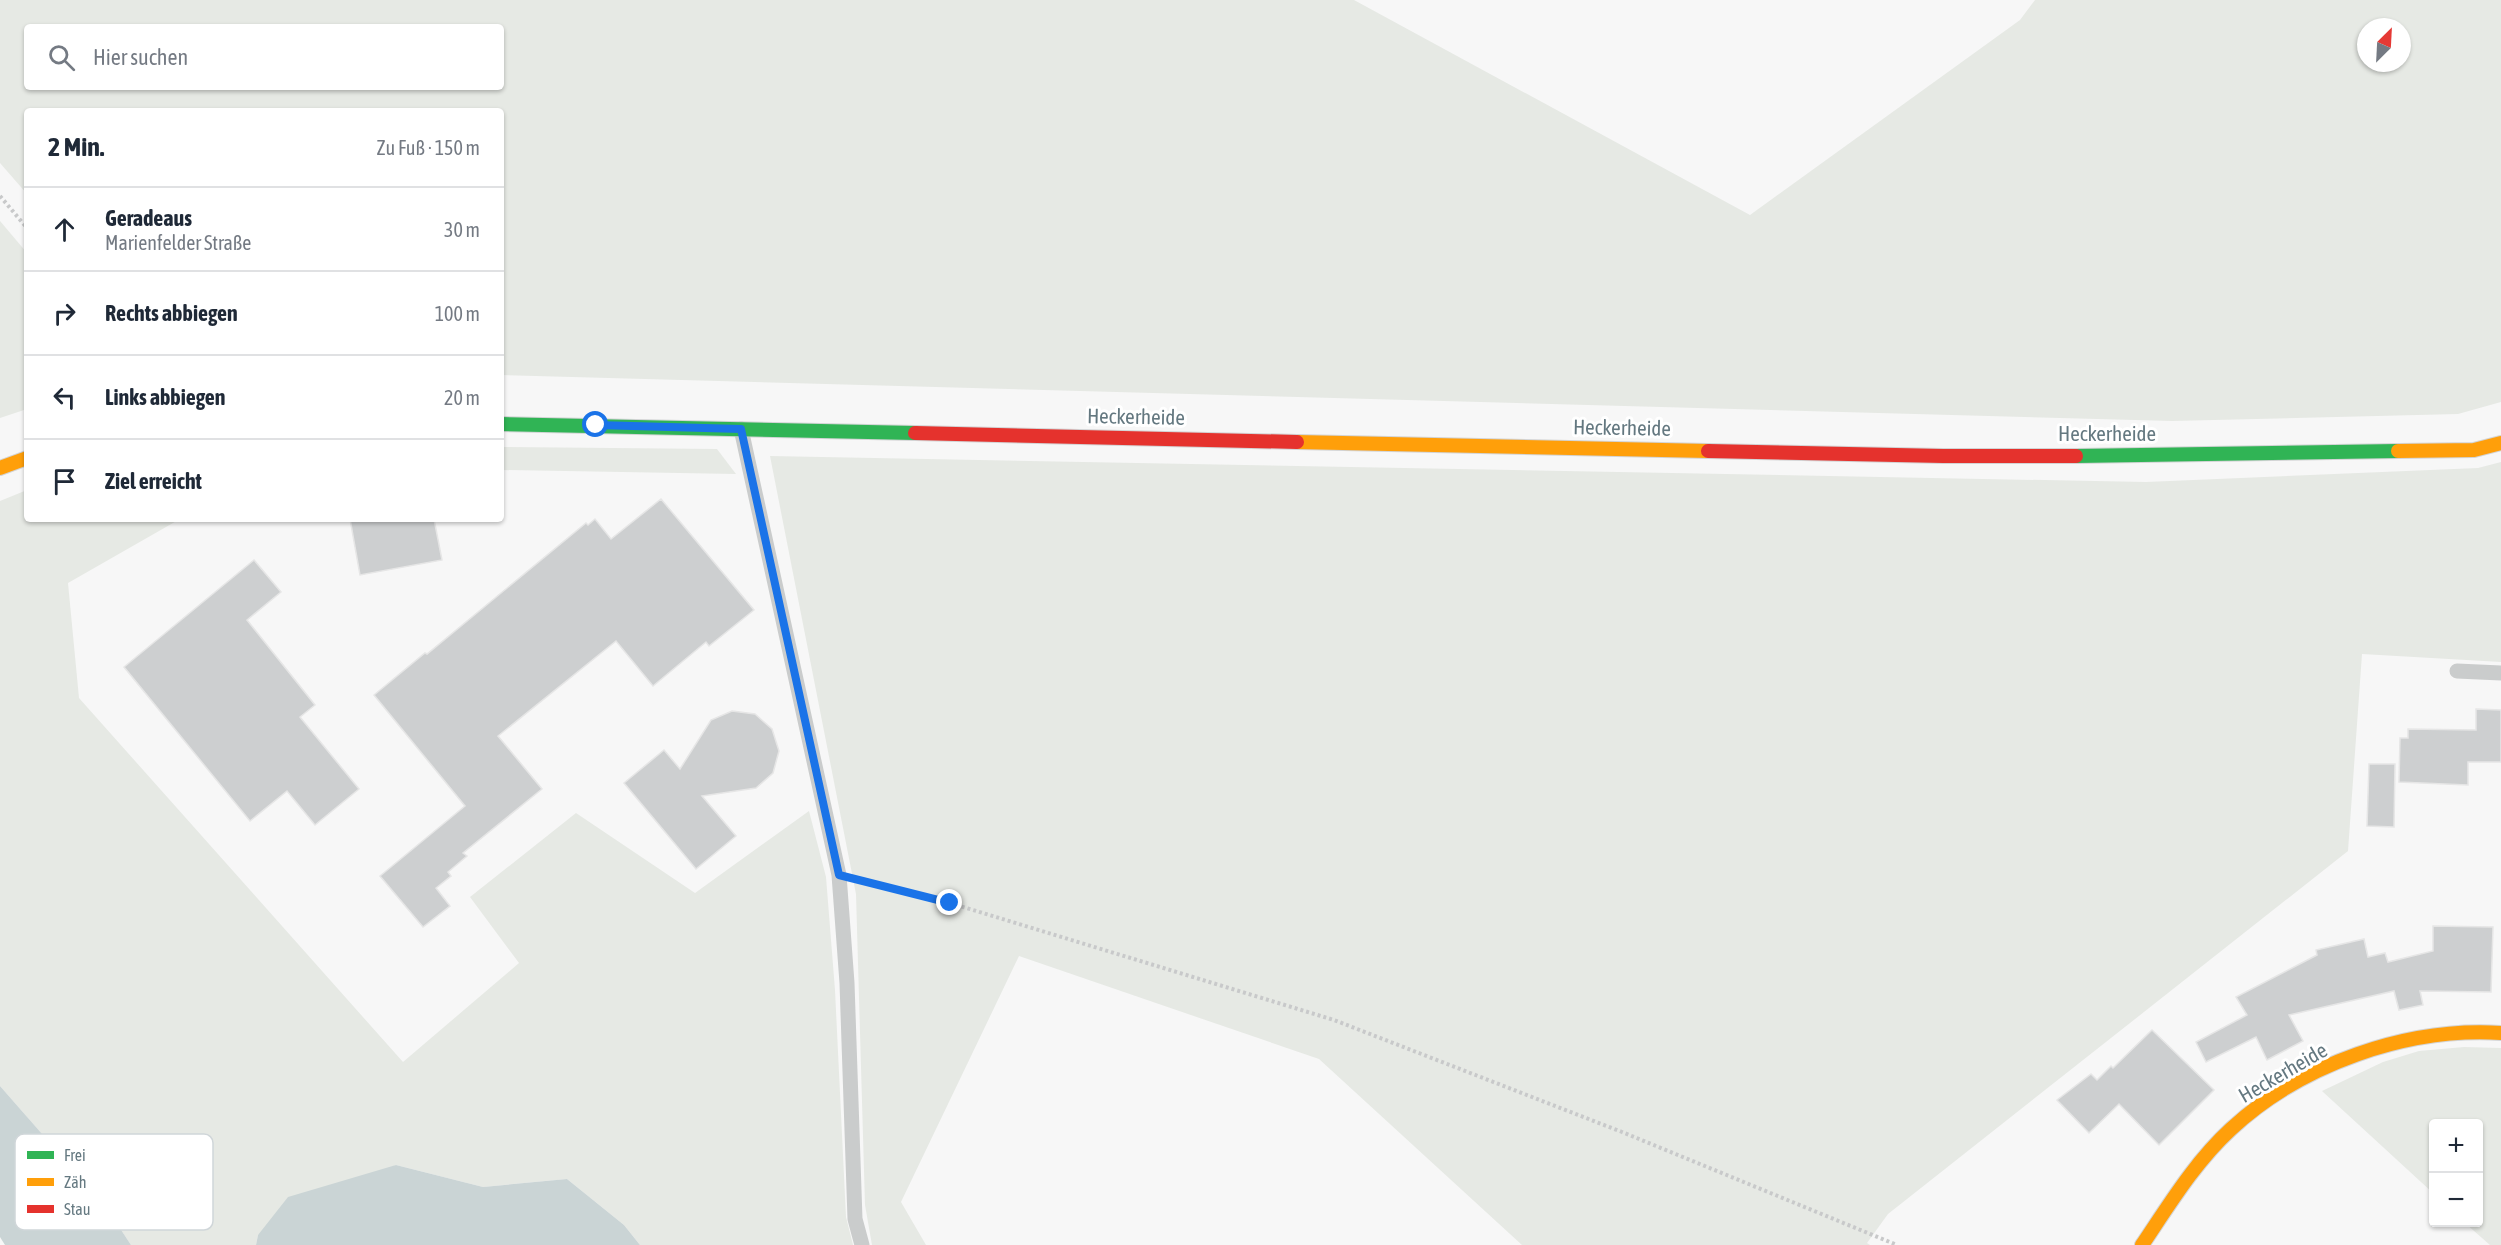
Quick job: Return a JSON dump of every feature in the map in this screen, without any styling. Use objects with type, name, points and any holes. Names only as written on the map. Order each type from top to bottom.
[{"type":"main road","name":"Heckerheide","points":[[504,424],[1943,456],[2153,456],[2474,450],[2501,443]]},
{"type":"main road","points":[[0,468],[24,459]]},
{"type":"main road","name":"Heckerheide","points":[[2142,1245],[2183,1184],[2233,1128],[2260,1107],[2312,1076],[2340,1063],[2414,1038],[2465,1031],[2501,1033]]},
{"type":"lane","points":[[741,429],[839,875],[847,983],[855,1219],[862,1245]]},
{"type":"lane","points":[[2457,671],[2501,674]]},
{"type":"path","points":[[0,196],[24,224]]},
{"type":"path","points":[[839,875],[950,903],[1334,1020],[1622,1132],[1897,1245]]},
{"type":"shaded area","points":[[0,0],[1354,0],[1750,215],[2020,20],[2035,0],[2501,0],[2501,402],[2458,414],[2172,421],[504,375],[504,108],[24,108],[24,191],[0,163]]},
{"type":"shaded area","points":[[0,221],[24,249],[24,410],[0,418]]},
{"type":"shaded area","points":[[504,447],[717,449],[736,474],[504,470]]},
{"type":"shaded area","points":[[770,456],[2146,482],[2478,468],[2501,462],[2501,662],[2362,654],[2348,851],[1888,1214],[1867,1243],[1870,1245],[1522,1245],[1319,1059],[1019,956],[901,1202],[926,1245],[872,1245],[865,1205],[856,894]]},
{"type":"shaded area","points":[[24,491],[24,522],[175,522],[68,583],[79,698],[403,1062],[519,963],[470,897],[576,813],[695,893],[809,811],[826,877],[835,990],[846,1217],[853,1245],[640,1245],[624,1225],[567,1179],[483,1187],[396,1165],[258,1235],[256,1245],[131,1245],[121,1230],[213,1230],[213,1134],[42,1134],[0,1086],[0,501]]},
{"type":"shaded area","points":[[2464,1047],[2501,1048],[2501,1245],[2490,1245],[2470,1227],[2483,1227],[2483,1119],[2429,1119],[2429,1189],[2322,1091],[2383,1062],[2419,1051]]},
{"type":"shaded area","points":[[0,1086],[42,1134],[15,1134],[15,1230],[121,1230],[131,1245],[5,1245],[0,1237]]},
{"type":"shaded area","points":[[396,1165],[483,1187],[567,1179],[624,1225],[640,1245],[256,1245],[258,1235],[288,1197]]},
{"type":"building","points":[[661,499],[754,610],[709,646],[706,642],[653,686],[616,641],[498,736],[542,789],[463,853],[467,856],[448,872],[451,876],[436,888],[450,906],[423,927],[380,876],[465,806],[374,695],[586,523],[588,525],[595,519],[611,539]]},
{"type":"building","points":[[351,522],[435,522],[442,560],[360,575]]},
{"type":"building","points":[[254,560],[281,592],[247,620],[315,705],[300,717],[359,789],[315,825],[287,791],[250,821],[124,667]]},
{"type":"building","points":[[2476,709],[2501,710],[2501,762],[2468,762],[2468,785],[2399,782],[2400,738],[2408,738],[2408,729],[2476,730]]},
{"type":"building","points":[[732,711],[755,714],[772,729],[779,751],[773,773],[756,788],[702,796],[736,836],[696,869],[624,783],[664,750],[680,769],[711,720]]},
{"type":"building","points":[[2369,764],[2395,764],[2394,827],[2367,826]]},
{"type":"building","points":[[2433,926],[2493,927],[2491,992],[2420,991],[2423,1005],[2399,1010],[2394,991],[2289,1015],[2303,1041],[2267,1060],[2256,1037],[2206,1062],[2196,1042],[2247,1015],[2236,997],[2317,955],[2316,950],[2364,939],[2368,957],[2385,953],[2388,962],[2433,951]]},
{"type":"building","points":[[2152,1030],[2214,1090],[2159,1145],[2119,1104],[2089,1133],[2057,1100],[2091,1074],[2097,1080],[2111,1066],[2113,1068]]},
{"type":"traffic: fast","points":[[504,424],[915,433]]},
{"type":"traffic: fast","points":[[2076,456],[2398,451]]},
{"type":"traffic: slow","points":[[1297,442],[1708,451]]},
{"type":"traffic: slow","points":[[2398,451],[2474,450],[2501,443]]},
{"type":"traffic: slow","points":[[0,468],[24,459]]},
{"type":"traffic: slow","points":[[2142,1245],[2183,1184],[2218,1142],[2259,1106],[2290,1086],[2322,1068],[2357,1054],[2393,1044],[2429,1036],[2501,1033]]},
{"type":"traffic: jam","points":[[915,433],[1297,442]]},
{"type":"traffic: jam","points":[[1708,451],[1943,456],[2076,456]]},
{"type":"route","points":[[596,425],[741,429],[839,875],[950,903]]}]
